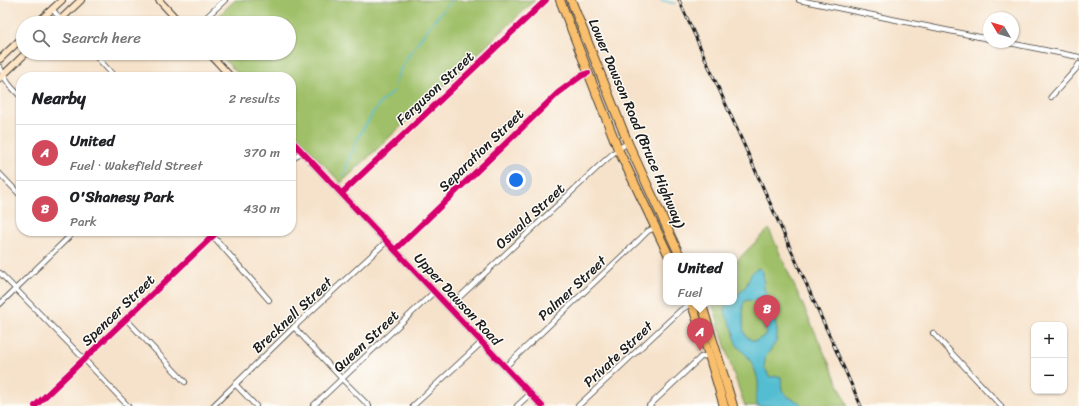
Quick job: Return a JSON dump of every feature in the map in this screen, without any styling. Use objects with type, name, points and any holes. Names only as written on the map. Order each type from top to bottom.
[{"type":"highway","name":"Lower Dawson Road (Bruce Highway)","points":[[560,0],[618,149],[668,253]]},
{"type":"highway","name":"Lower Dawson Road (Bruce Highway)","points":[[571,0],[628,143],[679,253]]},
{"type":"highway","points":[[693,305],[724,406]]},
{"type":"highway","points":[[701,305],[733,406]]},
{"type":"street","points":[[45,16],[62,0]]},
{"type":"street","points":[[66,16],[81,0]]},
{"type":"street","points":[[159,0],[174,16]]},
{"type":"street","points":[[208,16],[225,0]]},
{"type":"street","name":"Ferguson Street","points":[[342,193],[546,0]]},
{"type":"street","points":[[799,0],[983,38]]},
{"type":"street","points":[[52,9],[57,16]]},
{"type":"street","points":[[0,59],[16,44]]},
{"type":"street","points":[[1019,45],[1079,57]]},
{"type":"street","points":[[2,77],[19,60]]},
{"type":"street","points":[[99,60],[110,72]]},
{"type":"street","points":[[216,60],[227,72]]},
{"type":"street","points":[[1051,97],[1079,64]]},
{"type":"street","points":[[0,67],[2,77],[16,92]]},
{"type":"street","name":"Separation Street","points":[[395,250],[558,93],[581,76],[588,73]]},
{"type":"street","name":"Oswald Street","points":[[449,307],[599,166],[618,149],[628,143]]},
{"type":"street","name":"Upper Dawson Road","points":[[296,145],[542,406]]},
{"type":"street","points":[[296,156],[302,151]]},
{"type":"street","points":[[0,174],[16,191]]},
{"type":"street","name":"Palmer Street","points":[[505,367],[639,240],[648,232],[656,228]]},
{"type":"street","points":[[0,304],[70,236]]},
{"type":"street","points":[[212,236],[269,300]]},
{"type":"street","name":"Spencer Street","points":[[35,406],[212,236]]},
{"type":"street","name":"Brecknell Street","points":[[213,406],[294,327],[387,241]]},
{"type":"street","points":[[0,273],[128,406]]},
{"type":"street","name":"Queen Street","points":[[313,406],[434,292]]},
{"type":"street","name":"Private Street","points":[[578,406],[689,305]]},
{"type":"street","points":[[126,319],[185,382]]},
{"type":"street","points":[[294,327],[369,406]]},
{"type":"street","points":[[933,333],[1001,406]]},
{"type":"street","points":[[413,406],[482,342]]},
{"type":"street","points":[[649,406],[702,357],[709,355]]},
{"type":"street","points":[[235,384],[256,406]]},
{"type":"street","points":[[517,406],[530,394]]},
{"type":"green space","points":[[235,0],[535,0],[341,183],[296,135],[296,72],[236,72],[225,60],[296,60],[296,16],[218,16]]},
{"type":"green space","points":[[769,229],[848,406],[745,406],[713,305],[737,305],[737,260]]},
{"type":"water","points":[[759,268],[763,272],[764,288],[775,307],[774,316],[777,338],[776,342],[766,356],[764,367],[769,376],[781,377],[782,390],[784,393],[803,406],[758,406],[757,404],[756,395],[758,379],[756,373],[749,359],[736,343],[733,330],[725,313],[726,305],[737,305],[737,295],[745,287],[754,271]],"holes":[[[748,300],[757,301],[760,306],[766,333],[756,341],[747,337],[745,334],[743,327],[743,304]]]},
{"type":"waterway","points":[[395,86],[396,79],[402,66],[416,44],[452,0]]},
{"type":"waterway","points":[[661,0],[675,3]]},
{"type":"waterway","points":[[344,176],[358,138],[374,111],[383,100],[394,91]]},
{"type":"railway","points":[[679,0],[861,406]]},
{"type":"cycle path","points":[[342,193],[546,0]]},
{"type":"cycle path","points":[[395,250],[558,93],[581,76],[588,73]]},
{"type":"cycle path","points":[[296,145],[542,406]]},
{"type":"cycle path","points":[[35,406],[213,236]]},
{"type":"place","name":"O'Shanesy Park","points":[[767,328]]},
{"type":"place","name":"United","points":[[700,351]]}]
